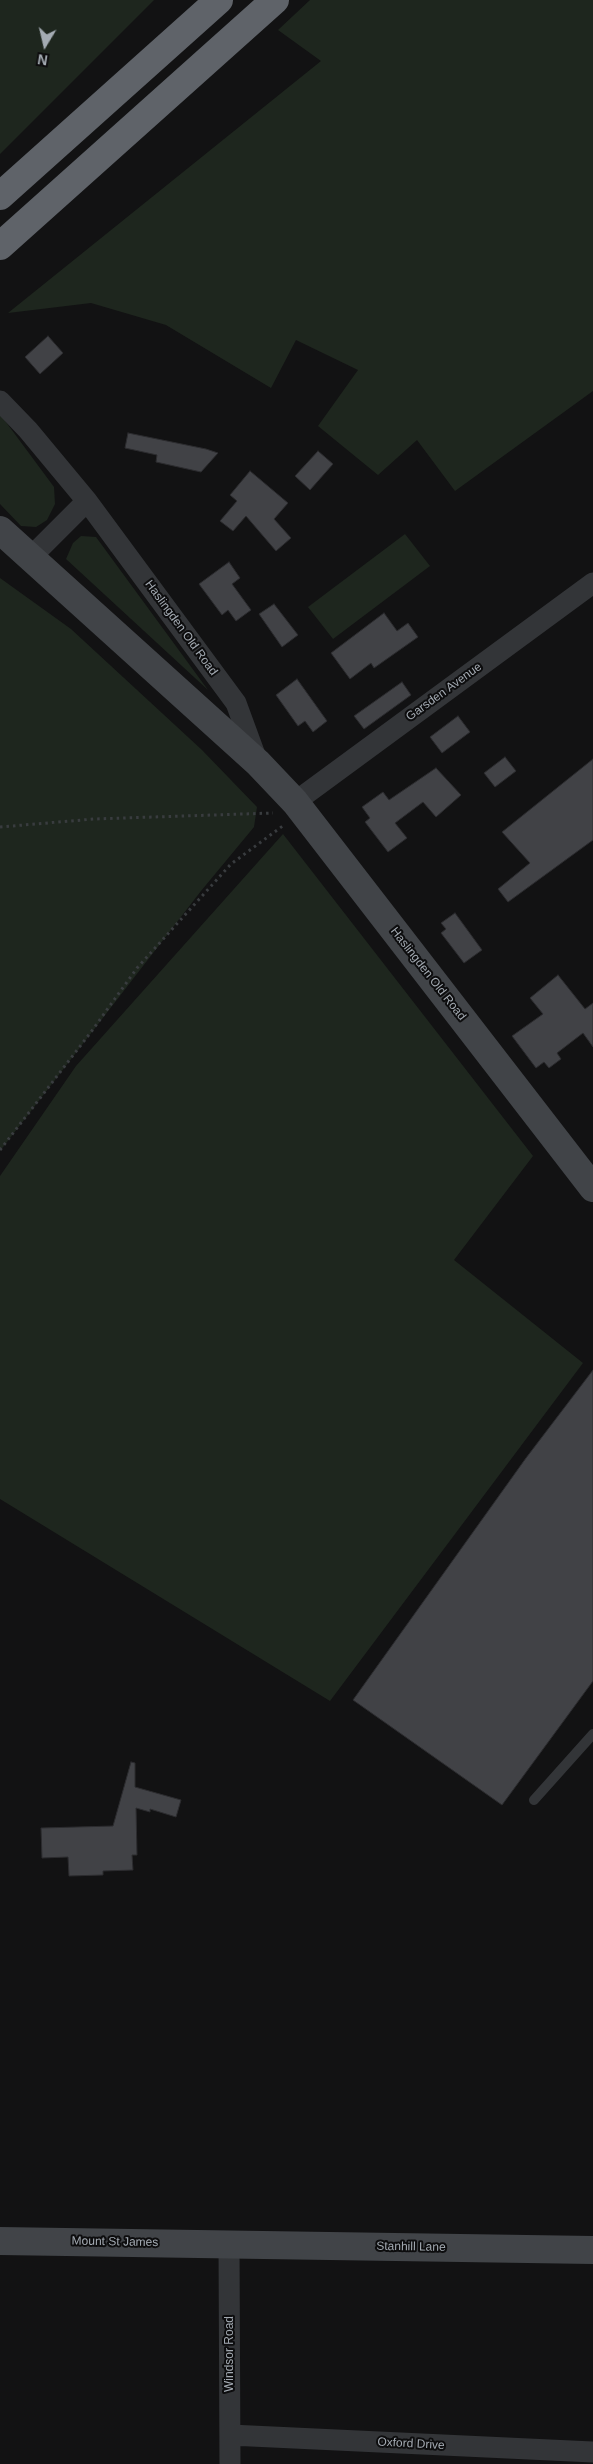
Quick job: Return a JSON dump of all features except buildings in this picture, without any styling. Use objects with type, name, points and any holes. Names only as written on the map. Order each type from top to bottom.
[{"type":"highway","points":[[0,196],[219,0]]},
{"type":"highway","points":[[0,246],[275,0]]},
{"type":"main road","name":"Haslingden Old Road","points":[[0,530],[258,763],[299,807],[593,1188]]},
{"type":"main road","name":"Mount St James","points":[[0,2241],[229,2244]]},
{"type":"main road","name":"Stanhill Lane","points":[[229,2244],[593,2250]]},
{"type":"street","name":"Haslingden Old Road","points":[[0,401],[28,430],[87,502],[236,703],[258,763]]},
{"type":"street","points":[[32,557],[87,502]]},
{"type":"street","name":"Garsden Avenue","points":[[299,807],[593,583]]},
{"type":"street","name":"Windsor Road","points":[[229,2244],[230,2464]]},
{"type":"street","name":"Oxford Drive","points":[[230,2435],[593,2452]]},
{"type":"lane","points":[[534,1800],[593,1734]]},
{"type":"path","points":[[0,827],[94,819],[299,807]]},
{"type":"path","points":[[0,1150],[91,1032],[137,968],[231,864],[299,807]]},
{"type":"shaded area","points":[[0,0],[154,0],[0,154]]},
{"type":"shaded area","points":[[310,0],[593,0],[593,391],[455,491],[417,440],[378,475],[318,426],[358,370],[296,340],[271,388],[166,325],[91,303],[8,313],[321,61],[278,30]]},
{"type":"shaded area","points":[[0,414],[54,487],[55,504],[47,520],[36,527],[21,526],[0,504]]},
{"type":"shaded area","points":[[405,534],[430,566],[333,639],[308,607]]},
{"type":"shaded area","points":[[81,536],[96,537],[208,690],[66,559],[73,543]]},
{"type":"shaded area","points":[[0,578],[71,629],[202,750],[257,807],[254,827],[201,891],[0,1151]]},
{"type":"shaded area","points":[[283,834],[533,1156],[454,1260],[583,1363],[330,1701],[0,1499],[0,1176],[76,1066]]}]
